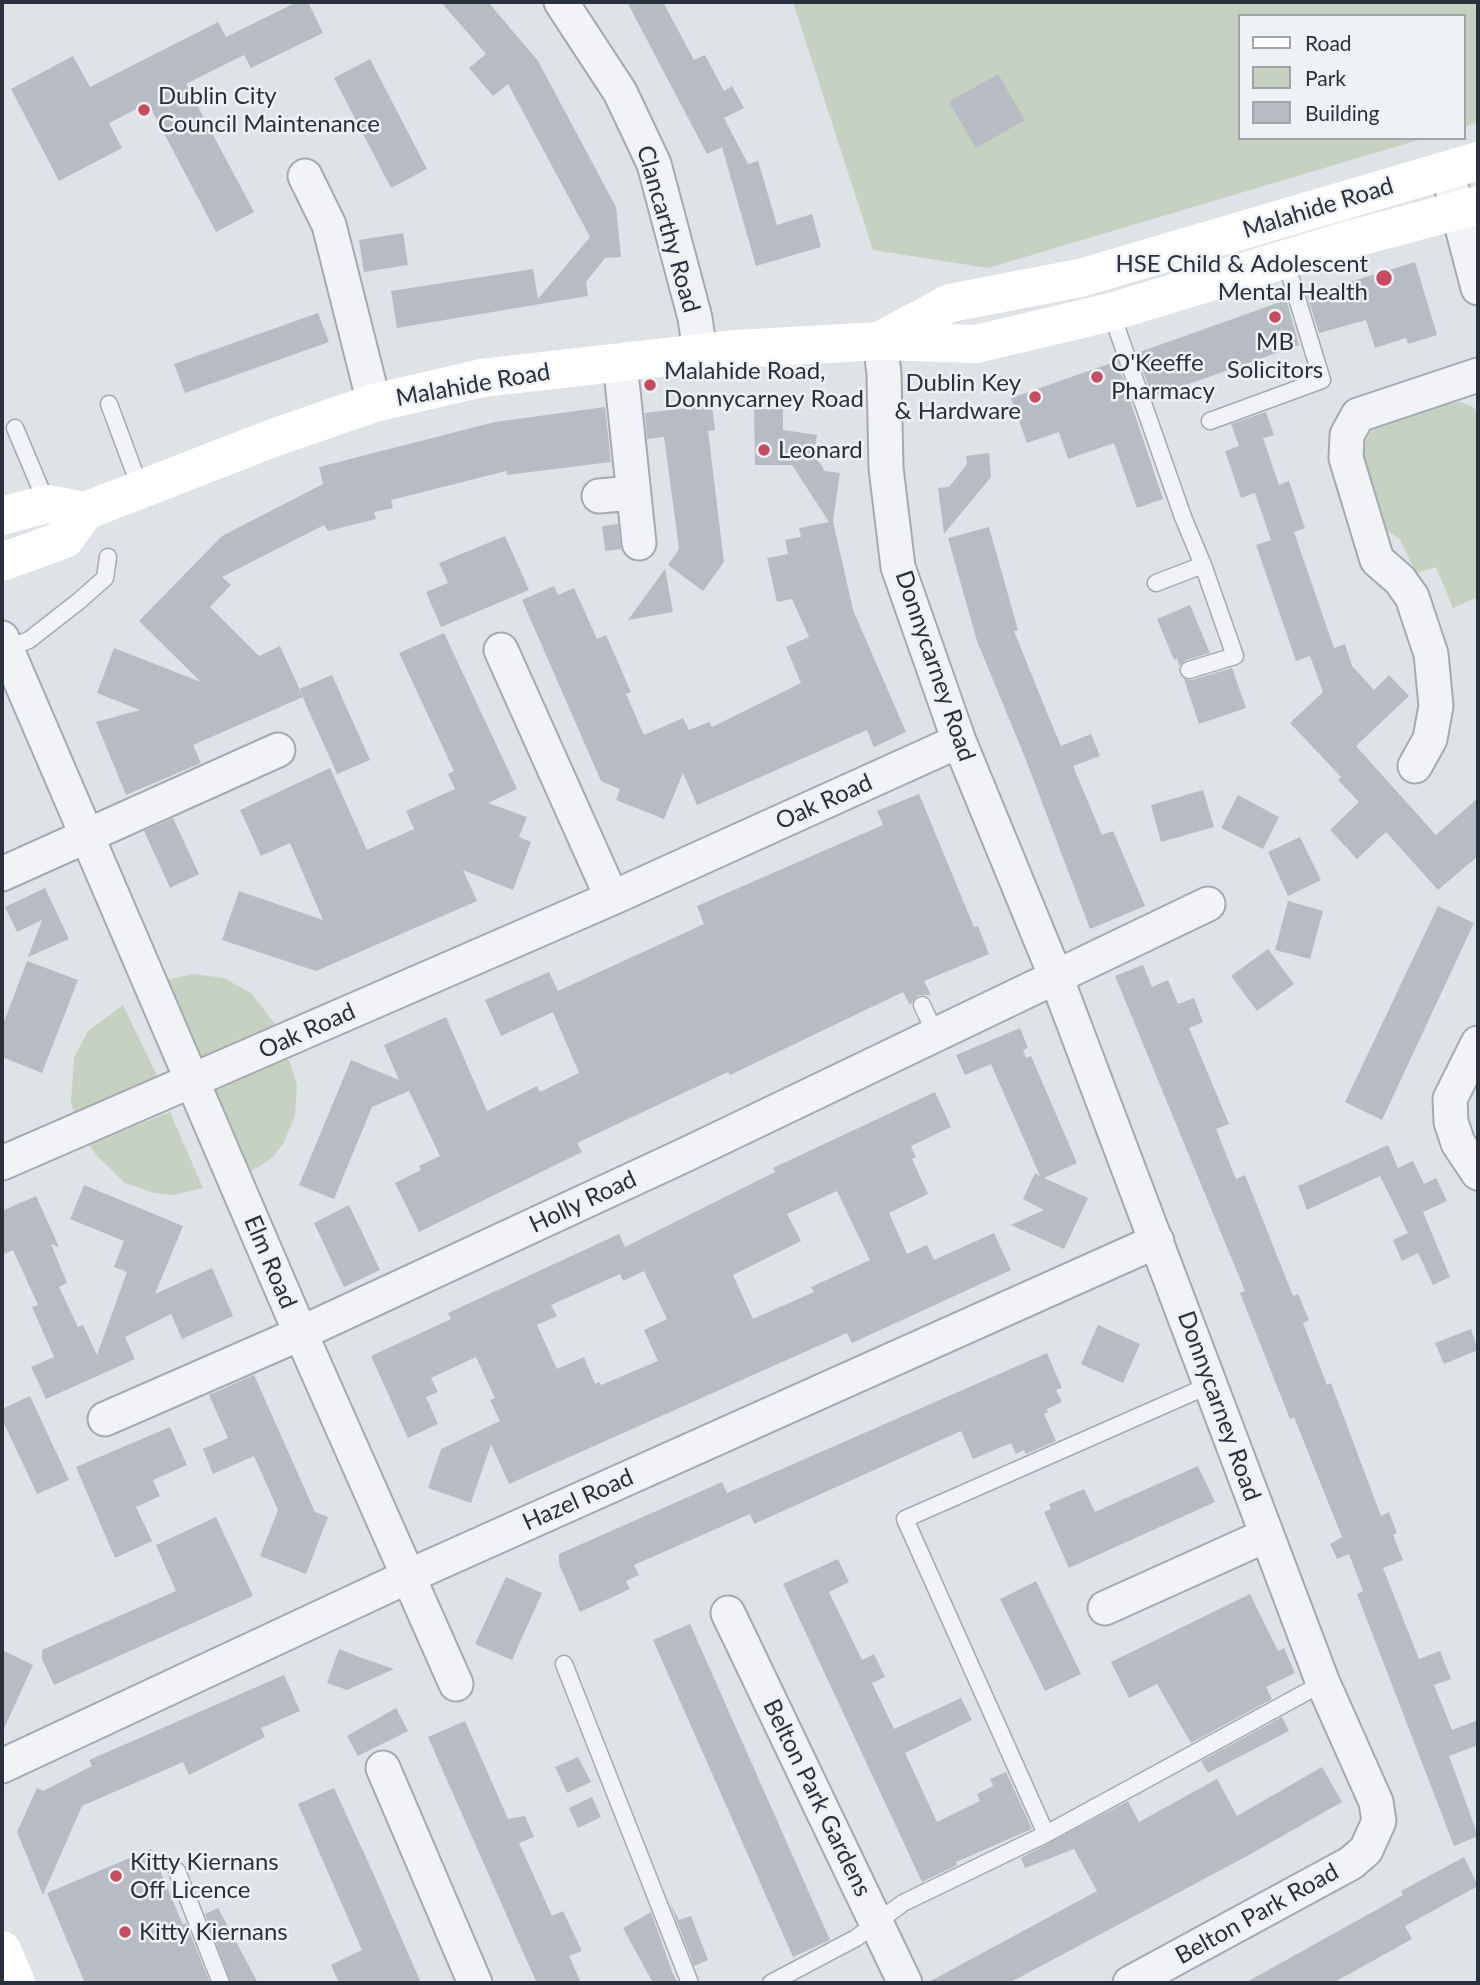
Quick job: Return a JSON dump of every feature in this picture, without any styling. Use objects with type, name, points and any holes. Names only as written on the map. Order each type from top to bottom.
[{"type":"main road","name":"Malahide Road","points":[[880,341],[950,303],[1080,278],[1463,165]]},
{"type":"main road","name":"Malahide Road","points":[[85,511],[273,438],[374,403],[482,378],[700,353],[880,341],[976,344],[1111,312],[1284,259],[1467,208]]},
{"type":"main road","points":[[2,516],[47,504],[85,511],[65,539],[2,562]]},
{"type":"main road","points":[[2,1950],[16,1983]]},
{"type":"street","name":"Clancarthy Road","points":[[561,2],[620,92],[654,164],[695,318],[700,353]]},
{"type":"street","points":[[1463,165],[1478,288]]},
{"type":"street","points":[[305,176],[329,225],[374,403]]},
{"type":"street","name":"Donnycarney Road","points":[[880,341],[884,374],[886,468],[898,567],[959,741],[1056,977],[1323,1683],[1376,1802],[1379,1821],[1375,1835]]},
{"type":"street","points":[[620,362],[639,543]]},
{"type":"street","points":[[1415,766],[1430,739],[1436,706],[1431,654],[1412,597],[1399,580],[1377,560],[1346,458],[1347,435],[1358,415],[1478,375]]},
{"type":"street","points":[[599,496],[633,493]]},
{"type":"street","name":"Elm Road","points":[[3,646],[89,838],[300,1332],[456,1684]]},
{"type":"street","points":[[501,650],[612,898]]},
{"type":"street","name":"Oak Road","points":[[2,1163],[612,898],[959,741]]},
{"type":"street","points":[[2,874],[89,838],[278,750]]},
{"type":"street","points":[[1056,977],[1208,904]]},
{"type":"street","name":"Holly Road","points":[[105,1419],[687,1154],[1056,977]]},
{"type":"street","points":[[1478,1042],[1450,1099],[1451,1122],[1458,1143],[1478,1173]]},
{"type":"street","name":"Hazel Road","points":[[2,1766],[409,1576],[1157,1241]]},
{"type":"street","points":[[1105,1608],[1267,1535]]},
{"type":"street","name":"Belton Park Gardens","points":[[728,1613],[905,1983]]},
{"type":"street","points":[[383,1768],[475,1983]]},
{"type":"street","name":"Belton Park Road","points":[[1130,1983],[1350,1863],[1366,1850],[1375,1835]]},
{"type":"lane","points":[[1210,421],[1322,380],[1284,259]]},
{"type":"lane","points":[[1111,312],[1235,656],[1189,670]]},
{"type":"lane","points":[[109,404],[141,491]]},
{"type":"lane","points":[[15,428],[47,504]]},
{"type":"lane","points":[[3,646],[29,640],[79,601],[105,578],[108,557]]},
{"type":"lane","points":[[1156,583],[1203,565]]},
{"type":"lane","points":[[922,1005],[936,1035]]},
{"type":"lane","points":[[1046,1834],[905,1519],[1212,1384]]},
{"type":"lane","points":[[564,1664],[690,1983]]},
{"type":"lane","points":[[771,1983],[856,1938],[903,1903],[1046,1834],[1323,1683]]},
{"type":"lane","points":[[177,1871],[221,1983]]},
{"type":"green space","points":[[793,2],[1478,2],[1478,122],[1466,126],[1466,14],[1238,14],[1238,140],[1418,140],[988,268],[873,250]]},
{"type":"green space","points":[[1448,397],[1449,404],[1460,402],[1473,407],[1478,413],[1478,597],[1453,608],[1436,567],[1416,573],[1400,539],[1384,529],[1360,450],[1374,426]]},
{"type":"green space","points":[[193,974],[224,978],[251,993],[278,1028],[200,1060],[163,981]]},
{"type":"green space","points":[[123,1005],[159,1080],[75,1117],[71,1103],[74,1057],[88,1031]]},
{"type":"green space","points":[[287,1055],[297,1084],[295,1116],[283,1144],[272,1158],[247,1174],[210,1091]]},
{"type":"green space","points":[[170,1112],[203,1188],[173,1195],[154,1193],[125,1183],[96,1155],[89,1144]]},
{"type":"building","points":[[297,2],[308,2],[323,33],[251,68],[244,55],[186,84],[254,212],[216,232],[148,103],[109,123],[122,148],[59,181],[11,89],[73,56],[90,87],[218,22],[226,37]]},
{"type":"building","points":[[441,2],[488,2],[538,61],[616,207],[621,257],[605,258],[586,282],[588,296],[397,328],[391,291],[533,269],[538,299],[590,237],[508,84],[493,96],[469,68],[486,54]]},
{"type":"building","points":[[627,2],[663,2],[694,60],[705,55],[724,91],[732,86],[744,108],[724,118],[748,164],[758,161],[777,225],[812,214],[821,247],[756,266],[722,147],[707,154]]},
{"type":"building","points":[[370,59],[427,169],[391,188],[334,78]]},
{"type":"building","points":[[998,74],[1025,120],[976,148],[949,102]]},
{"type":"building","points":[[403,233],[408,265],[364,272],[359,240]]},
{"type":"building","points":[[1415,262],[1437,335],[1408,344],[1406,338],[1375,348],[1366,320],[1319,333],[1307,295]]},
{"type":"building","points":[[1283,301],[1287,302],[1299,345],[1152,397],[1137,353]]},
{"type":"building","points":[[318,313],[329,342],[185,393],[174,364]]},
{"type":"building","points":[[1117,361],[1163,499],[1137,508],[1114,443],[1068,459],[1059,432],[1027,443],[1011,398]]},
{"type":"building","points":[[712,405],[715,430],[708,431],[724,562],[703,591],[668,565],[679,549],[664,437],[647,439],[645,413]]},
{"type":"building","points":[[605,407],[611,462],[507,475],[506,471],[391,500],[393,508],[374,512],[376,519],[328,531],[324,525],[222,577],[231,585],[210,607],[259,656],[280,646],[303,697],[193,745],[201,763],[126,795],[96,722],[140,710],[97,693],[114,648],[201,682],[139,621],[222,536],[323,484],[319,467],[495,422]]},
{"type":"building","points":[[754,409],[783,409],[783,430],[817,435],[814,454],[825,471],[840,473],[833,521],[853,610],[906,732],[874,747],[867,730],[697,805],[683,773],[664,819],[616,800],[620,789],[601,781],[522,600],[554,586],[558,595],[574,588],[597,639],[606,635],[631,692],[626,694],[644,735],[683,718],[689,730],[709,722],[712,727],[801,683],[786,647],[809,637],[792,599],[777,602],[767,558],[788,554],[785,540],[801,537],[799,528],[829,522],[792,465],[755,465]]},
{"type":"building","points":[[1266,412],[1274,435],[1263,438],[1279,485],[1289,481],[1305,528],[1294,532],[1334,648],[1345,644],[1352,666],[1374,690],[1389,675],[1409,696],[1356,746],[1436,835],[1478,798],[1478,856],[1438,890],[1386,832],[1357,859],[1330,830],[1359,802],[1338,780],[1341,777],[1290,723],[1323,692],[1310,656],[1296,661],[1256,545],[1271,540],[1255,493],[1241,498],[1225,451],[1239,446],[1231,424]]},
{"type":"building","points":[[989,453],[991,477],[944,534],[938,488],[949,487],[967,464],[966,456]]},
{"type":"building","points":[[618,524],[621,549],[605,551],[602,526]]},
{"type":"building","points":[[989,527],[1018,630],[1014,631],[1043,703],[1061,746],[1091,734],[1100,756],[1073,766],[1102,835],[1113,831],[1145,906],[1090,929],[1026,760],[977,641],[948,538]]},
{"type":"building","points":[[505,536],[529,590],[441,627],[426,592],[448,583],[439,563]]},
{"type":"building","points":[[665,569],[673,612],[628,620]]},
{"type":"building","points":[[1190,605],[1210,653],[1186,660],[1179,666],[1157,619]]},
{"type":"building","points":[[444,633],[517,789],[488,803],[527,817],[519,837],[531,842],[513,890],[463,870],[477,901],[316,971],[222,940],[239,891],[323,920],[290,843],[261,856],[240,810],[330,768],[367,850],[414,829],[406,811],[455,789],[448,774],[454,771],[399,653]]},
{"type":"building","points":[[1232,668],[1246,708],[1199,724],[1184,679],[1192,680]]},
{"type":"building","points":[[332,675],[370,760],[337,774],[299,689]]},
{"type":"building","points":[[1203,790],[1214,827],[1161,842],[1151,805]]},
{"type":"building","points":[[919,794],[974,927],[978,926],[989,954],[924,981],[931,995],[918,995],[910,1005],[903,992],[730,1075],[728,1072],[577,1143],[582,1152],[419,1232],[395,1183],[421,1170],[419,1166],[440,1156],[409,1091],[372,1107],[334,1199],[299,1185],[351,1060],[399,1080],[384,1045],[446,1017],[487,1111],[537,1086],[540,1092],[579,1073],[553,1012],[501,1036],[485,1000],[549,972],[558,991],[704,924],[697,906],[883,825],[877,811]]},
{"type":"building","points":[[1238,795],[1279,817],[1263,849],[1221,828]]},
{"type":"building","points":[[173,818],[199,874],[170,888],[144,831]]},
{"type":"building","points":[[1300,837],[1321,880],[1288,896],[1268,852]]},
{"type":"building","points":[[45,888],[69,939],[28,957],[42,920],[17,932],[5,907]]},
{"type":"building","points":[[1288,901],[1323,911],[1310,959],[1275,950]]},
{"type":"building","points":[[1438,906],[1474,923],[1382,1120],[1345,1102]]},
{"type":"building","points":[[1268,949],[1294,984],[1257,1011],[1231,976]]},
{"type":"building","points":[[27,961],[78,980],[42,1073],[2,1057],[2,1027]]},
{"type":"building","points":[[1143,965],[1152,987],[1168,980],[1178,1004],[1194,998],[1203,1022],[1189,1028],[1229,1124],[1216,1129],[1236,1179],[1245,1175],[1293,1296],[1298,1294],[1309,1320],[1303,1323],[1327,1385],[1331,1383],[1381,1516],[1389,1512],[1397,1533],[1393,1535],[1403,1560],[1383,1568],[1419,1659],[1440,1651],[1451,1679],[1434,1685],[1452,1730],[1478,1720],[1478,1745],[1449,1756],[1478,1836],[1454,1846],[1357,1594],[1363,1591],[1349,1554],[1337,1559],[1330,1544],[1342,1537],[1294,1417],[1290,1419],[1240,1293],[1245,1291],[1115,976]]},
{"type":"building","points":[[1020,1028],[1028,1048],[1023,1050],[1026,1058],[1031,1056],[1077,1163],[1044,1178],[1088,1198],[1064,1249],[1011,1225],[1044,1210],[1023,1199],[1035,1173],[1040,1176],[991,1064],[965,1075],[956,1055]]},
{"type":"building","points":[[935,1092],[951,1127],[911,1146],[916,1157],[912,1159],[928,1194],[889,1213],[907,1254],[927,1245],[934,1260],[994,1233],[1011,1270],[852,1343],[847,1333],[509,1484],[491,1444],[471,1503],[428,1488],[441,1449],[500,1421],[490,1400],[495,1398],[476,1357],[431,1378],[438,1392],[426,1397],[438,1424],[408,1438],[371,1356],[451,1319],[448,1313],[619,1234],[625,1247],[775,1172],[773,1168]],"holes":[[[837,1191],[870,1260],[811,1287],[814,1292],[753,1319],[733,1275],[801,1241],[787,1214]],[[644,1271],[667,1319],[644,1330],[658,1361],[601,1385],[599,1382],[595,1384],[584,1357],[557,1369],[537,1325],[557,1316],[551,1305],[620,1274],[623,1281]]]},
{"type":"building","points":[[1388,1145],[1398,1168],[1413,1161],[1424,1184],[1436,1178],[1447,1201],[1423,1212],[1450,1277],[1433,1285],[1418,1253],[1402,1261],[1393,1240],[1408,1233],[1380,1176],[1307,1210],[1298,1186]]},
{"type":"building","points":[[84,1185],[183,1226],[155,1294],[212,1268],[233,1316],[182,1339],[171,1314],[125,1337],[135,1359],[46,1399],[31,1367],[54,1357],[32,1307],[38,1305],[13,1250],[2,1255],[2,1211],[36,1196],[59,1247],[51,1244],[67,1283],[59,1287],[78,1327],[83,1325],[97,1355],[127,1272],[114,1267],[124,1241],[70,1219]]},
{"type":"building","points":[[349,1205],[380,1270],[344,1287],[314,1223]]},
{"type":"building","points":[[1098,1325],[1140,1344],[1123,1383],[1081,1364]]},
{"type":"building","points":[[1471,1329],[1478,1350],[1444,1364],[1435,1343]]},
{"type":"building","points":[[1047,1353],[1062,1388],[1056,1390],[1062,1402],[1047,1409],[1048,1412],[1044,1414],[1056,1441],[1026,1454],[1024,1450],[1016,1454],[1011,1443],[973,1459],[961,1431],[754,1524],[750,1514],[634,1565],[639,1575],[626,1581],[630,1589],[580,1612],[559,1564],[559,1554],[722,1482],[727,1493]]},
{"type":"building","points":[[254,1375],[315,1512],[328,1517],[306,1574],[260,1556],[278,1510],[254,1456],[213,1474],[203,1449],[228,1438],[209,1395]]},
{"type":"building","points":[[30,1396],[69,1480],[37,1494],[2,1419],[2,1409]]},
{"type":"building","points":[[170,1427],[187,1465],[153,1480],[160,1496],[136,1507],[152,1541],[115,1558],[76,1467]]},
{"type":"building","points":[[1198,1466],[1215,1502],[1069,1568],[1044,1512],[1051,1509],[1049,1504],[1084,1489],[1095,1512]]},
{"type":"building","points":[[216,1517],[253,1596],[54,1685],[42,1659],[42,1650],[176,1591],[156,1545]]},
{"type":"building","points":[[838,1559],[849,1582],[829,1592],[862,1660],[874,1654],[885,1677],[872,1683],[894,1729],[961,1698],[972,1720],[905,1753],[937,1822],[980,1801],[977,1794],[993,1786],[990,1779],[1006,1772],[1032,1829],[956,1862],[957,1865],[922,1882],[783,1584]]},
{"type":"building","points":[[506,1577],[542,1593],[512,1660],[475,1644]]},
{"type":"building","points":[[1036,1581],[1081,1674],[1045,1691],[1000,1599]]},
{"type":"building","points":[[1250,1594],[1278,1651],[1284,1648],[1295,1673],[1266,1687],[1272,1699],[1191,1743],[1157,1684],[1129,1698],[1111,1662]]},
{"type":"building","points":[[690,1624],[830,1940],[793,1957],[653,1640]]},
{"type":"building","points":[[339,1649],[394,1669],[347,1690],[327,1683]]},
{"type":"building","points":[[2,1650],[33,1665],[2,1733]]},
{"type":"building","points":[[284,1675],[300,1711],[261,1728],[265,1737],[189,1775],[183,1762],[82,1806],[43,1895],[17,1832],[37,1788],[43,1791],[92,1766],[89,1760]]},
{"type":"building","points":[[396,1708],[408,1731],[358,1756],[347,1736]]},
{"type":"building","points":[[1282,1717],[1289,1731],[1208,1773],[1201,1761]]},
{"type":"building","points":[[465,1721],[508,1819],[525,1816],[534,1837],[519,1843],[552,1916],[563,1911],[582,1951],[569,1956],[581,1983],[537,1983],[525,1957],[428,1737]]},
{"type":"building","points":[[578,1757],[591,1782],[567,1793],[555,1767]]},
{"type":"building","points":[[1322,1767],[1342,1802],[1249,1855],[1009,1983],[927,1983],[1097,1891],[1074,1849],[1025,1868],[1021,1858],[1128,1801],[1139,1822],[1217,1779],[1237,1816]]},
{"type":"building","points":[[334,1788],[421,1983],[339,1983],[331,1965],[362,1950],[298,1804]]},
{"type":"building","points":[[592,1797],[601,1817],[578,1828],[569,1808]]},
{"type":"building","name":"Kitty Kiernans","points":[[151,1849],[183,1925],[186,1923],[210,1983],[85,1983],[47,1893]]},
{"type":"building","points":[[1464,1857],[1478,1886],[1405,1926],[1412,1939],[1333,1983],[1245,1983],[1403,1895],[1401,1891]]},
{"type":"building","points":[[669,1901],[679,1920],[691,1916],[708,1960],[694,1966]]},
{"type":"building","points":[[218,1908],[258,1983],[231,1983],[205,1914]]},
{"type":"building","points":[[651,1912],[678,1983],[653,1983],[623,1928]]},
{"type":"place","name":"Dublin City Council Maintenance","points":[[144,110]]},
{"type":"place","name":"HSE Child & Adolescent Mental Health","points":[[1384,278]]},
{"type":"place","name":"MB Solicitors","points":[[1275,317]]},
{"type":"place","name":"O'Keeffe Pharmacy","points":[[1097,377]]},
{"type":"place","name":"Malahide Road, Donnycarney Road","points":[[650,385]]},
{"type":"place","name":"Dublin Key & Hardware","points":[[1035,397]]},
{"type":"place","name":"Leonard","points":[[764,450]]},
{"type":"place","name":"Kitty Kiernans Off Licence","points":[[116,1876]]},
{"type":"place","name":"Kitty Kiernans","points":[[125,1932]]}]
